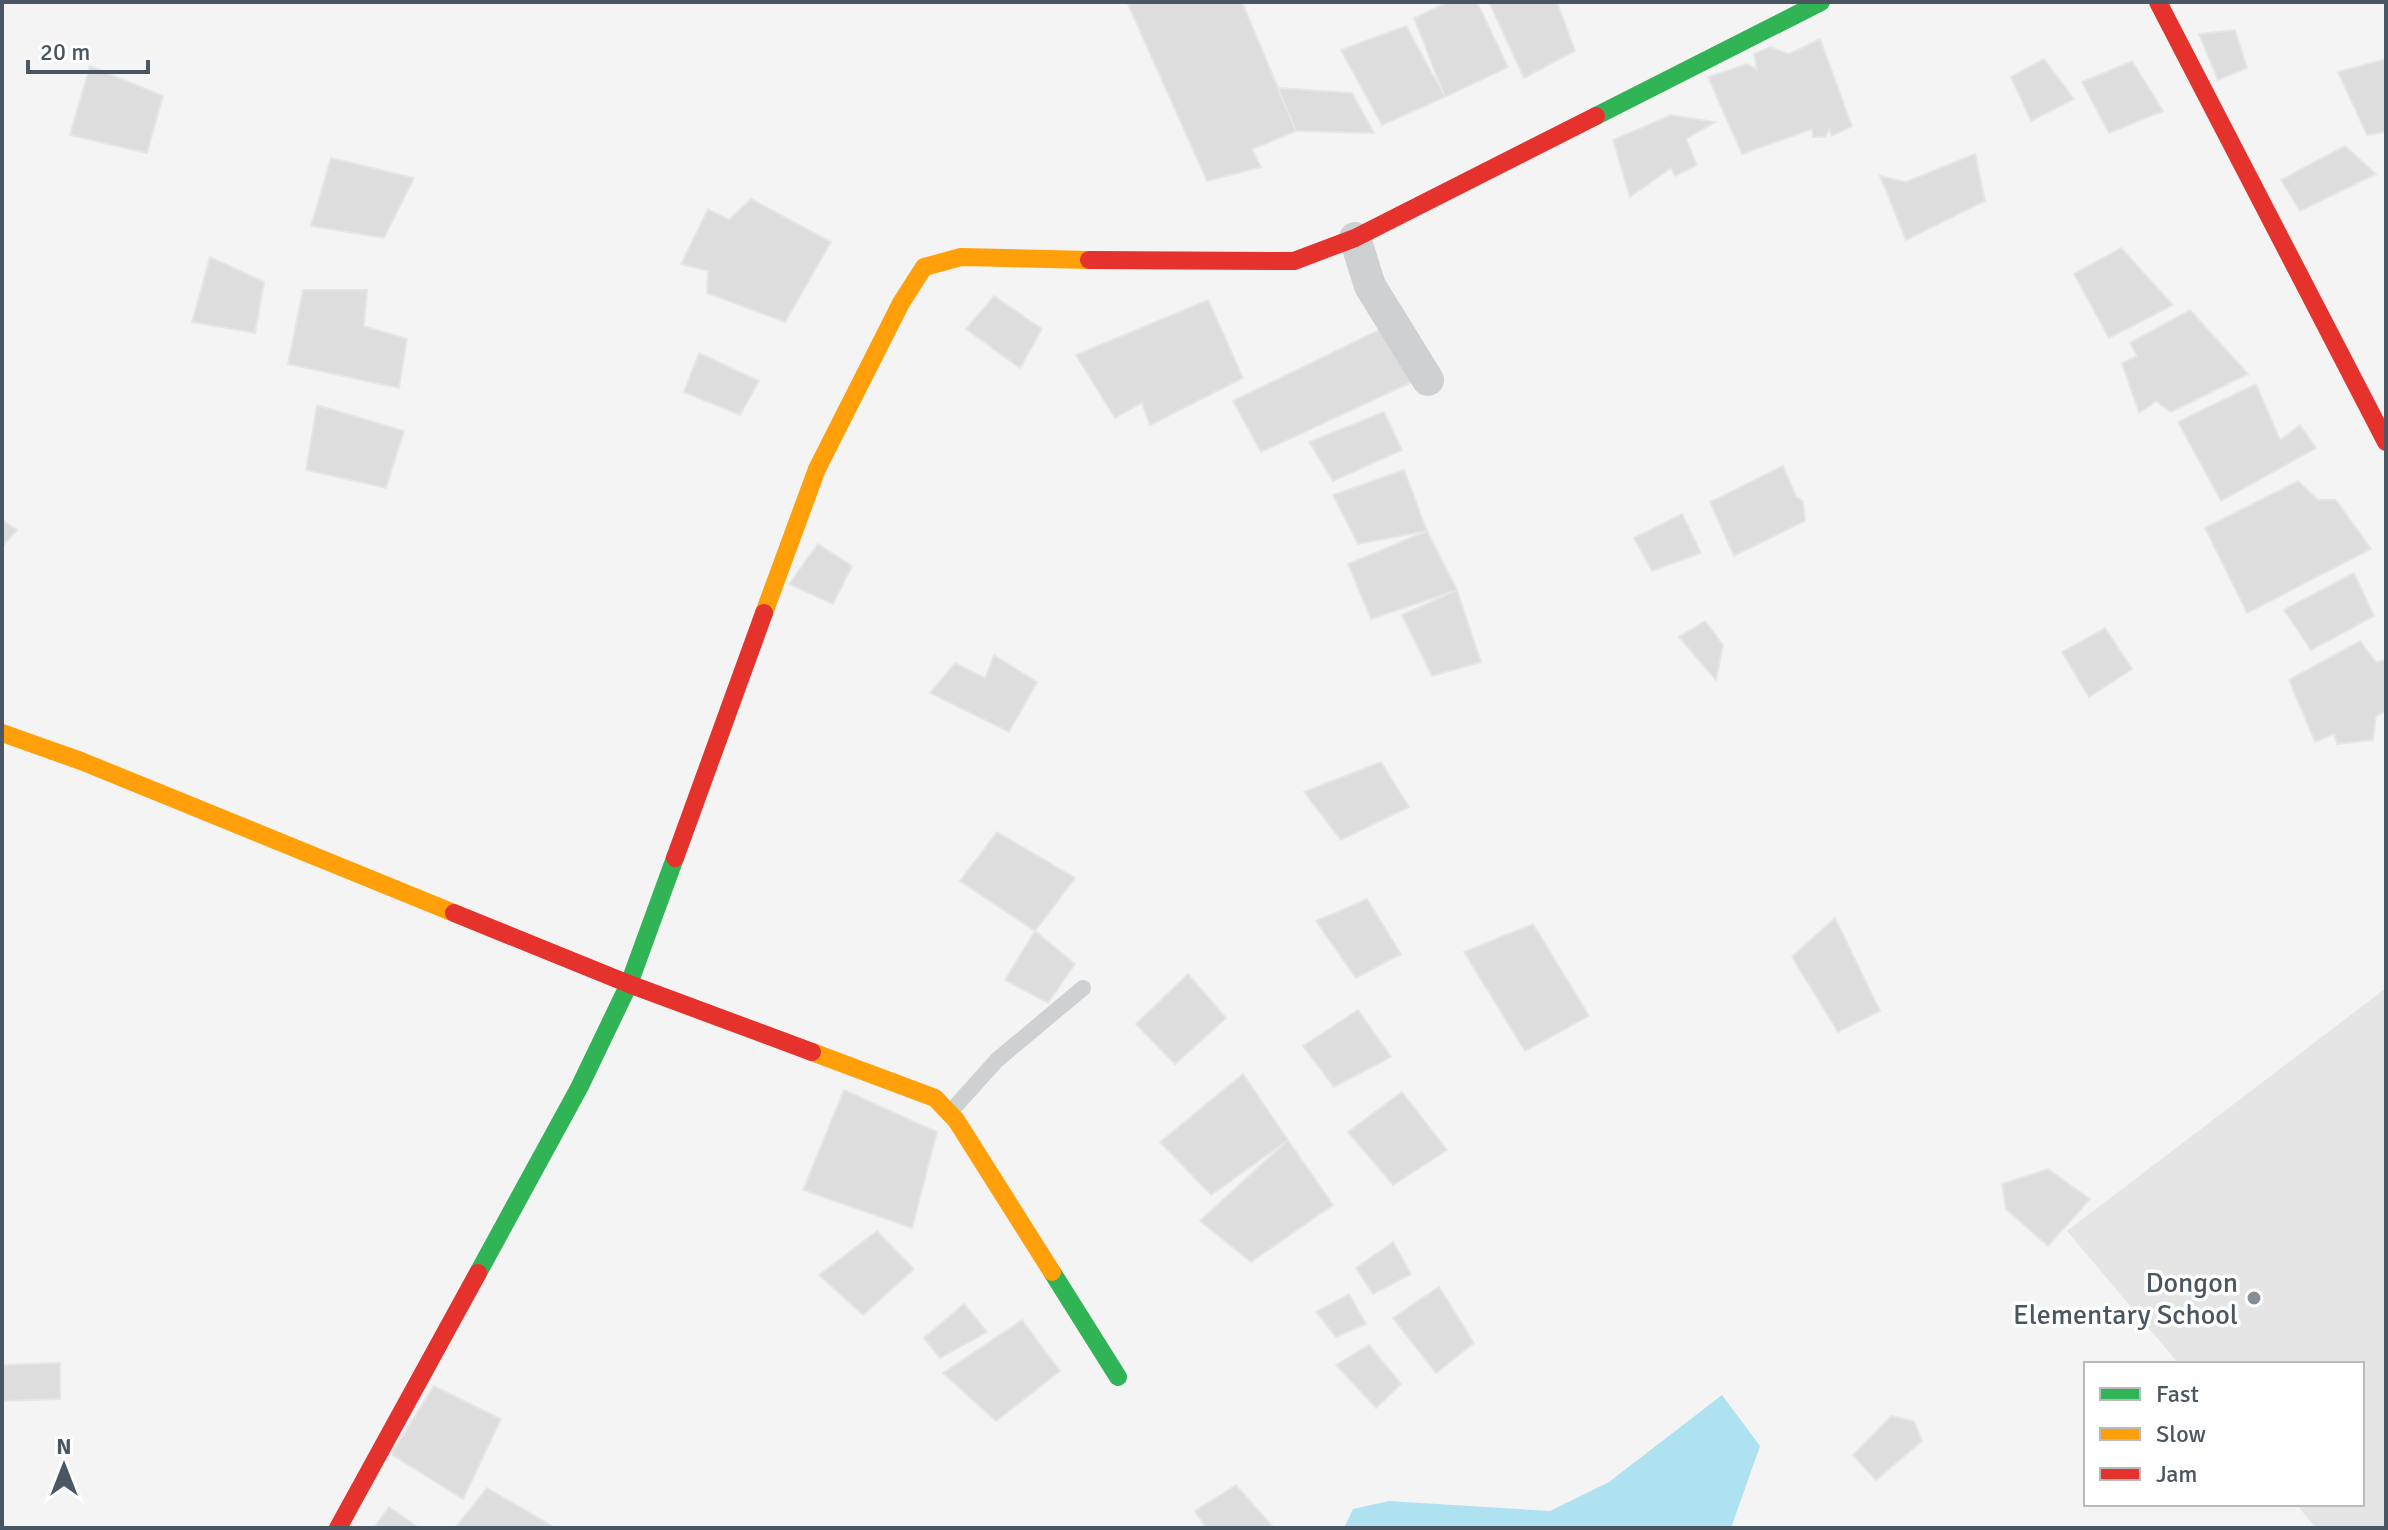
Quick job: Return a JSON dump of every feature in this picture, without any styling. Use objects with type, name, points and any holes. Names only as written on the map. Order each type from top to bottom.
[{"type":"street","points":[[338,1528],[579,1088],[629,984],[817,469],[901,303],[924,267],[961,257],[1294,261],[1355,238],[1821,2]]},
{"type":"street","points":[[2158,2],[2386,442]]},
{"type":"street","points":[[1355,238],[1370,286],[1428,380]]},
{"type":"street","points":[[2,733],[81,761],[629,984],[935,1098],[950,1112],[1118,1377]]},
{"type":"lane","points":[[950,1112],[997,1060],[1083,988]]},
{"type":"shaded area","name":"Dongon Elementary School","points":[[2386,988],[2386,1528],[2316,1528],[2298,1506],[2364,1506],[2364,1362],[2177,1362],[2067,1231]]},
{"type":"water","points":[[1722,1395],[1760,1446],[1731,1528],[1344,1528],[1353,1509],[1389,1501],[1550,1511],[1609,1482]]},
{"type":"building","points":[[1127,2],[1242,2],[1296,131],[1252,149],[1261,167],[1207,181]]},
{"type":"building","points":[[1448,2],[1477,2],[1508,67],[1445,97],[1414,18]]},
{"type":"building","points":[[1489,2],[1557,2],[1575,51],[1524,78]]},
{"type":"building","points":[[1406,26],[1445,97],[1382,125],[1341,50]]},
{"type":"building","points":[[2235,30],[2247,68],[2218,80],[2199,34]]},
{"type":"building","points":[[1820,39],[1852,126],[1832,136],[1829,129],[1825,137],[1813,137],[1812,129],[1742,154],[1708,77],[1747,64],[1757,70],[1754,54],[1770,47],[1789,54]]},
{"type":"building","points":[[2044,59],[2074,99],[2031,121],[2011,77]]},
{"type":"building","points":[[2386,59],[2386,132],[2367,135],[2338,72]]},
{"type":"building","points":[[2132,61],[2163,111],[2109,133],[2082,82]]},
{"type":"building","points":[[90,66],[163,96],[147,153],[70,135]]},
{"type":"building","points":[[1278,88],[1352,93],[1374,133],[1296,131]]},
{"type":"building","points":[[1671,115],[1715,122],[1686,139],[1697,165],[1675,176],[1671,168],[1630,197],[1613,140]]},
{"type":"building","points":[[2345,146],[2376,174],[2300,211],[2281,180]]},
{"type":"building","points":[[1975,154],[1985,201],[1906,240],[1880,176],[1906,182]]},
{"type":"building","points":[[331,158],[414,178],[384,238],[311,226]]},
{"type":"building","points":[[751,199],[831,242],[785,322],[707,293],[708,271],[681,264],[708,209],[729,220]]},
{"type":"building","points":[[2121,248],[2173,305],[2109,338],[2074,274]]},
{"type":"building","points":[[210,257],[264,282],[255,333],[192,322]]},
{"type":"building","points":[[303,290],[367,290],[364,326],[407,339],[399,388],[288,364]]},
{"type":"building","points":[[994,296],[1042,329],[1020,368],[966,329]]},
{"type":"building","points":[[1208,300],[1243,378],[1150,425],[1142,403],[1115,418],[1076,355]]},
{"type":"building","points":[[2190,310],[2248,374],[2171,412],[2156,401],[2139,413],[2122,363],[2137,356],[2130,343]]},
{"type":"building","points":[[1381,329],[1412,382],[1261,452],[1233,401]]},
{"type":"building","points":[[699,353],[759,381],[740,415],[684,392]]},
{"type":"building","points":[[2256,384],[2280,440],[2300,425],[2316,448],[2221,501],[2178,422]]},
{"type":"building","points":[[317,405],[404,431],[386,488],[306,470]]},
{"type":"building","points":[[1384,412],[1402,450],[1333,481],[1309,442]]},
{"type":"building","points":[[1783,466],[1796,497],[1803,501],[1805,521],[1734,556],[1710,502]]},
{"type":"building","points":[[1404,470],[1427,531],[1358,544],[1333,495]]},
{"type":"building","points":[[2298,481],[2318,500],[2336,500],[2371,549],[2247,613],[2205,528]]},
{"type":"building","points":[[1682,514],[1701,553],[1652,571],[1634,538]]},
{"type":"building","points":[[2,520],[17,530],[2,547]]},
{"type":"building","points":[[1427,531],[1457,590],[1371,619],[1348,564]]},
{"type":"building","points":[[818,544],[852,566],[833,604],[789,584]]},
{"type":"building","points":[[2354,573],[2374,616],[2311,650],[2284,610]]},
{"type":"building","points":[[1457,590],[1481,662],[1432,676],[1402,615]]},
{"type":"building","points":[[1705,621],[1723,645],[1716,680],[1679,637]]},
{"type":"building","points":[[2105,628],[2132,669],[2089,697],[2062,652]]},
{"type":"building","points":[[2360,641],[2376,662],[2386,660],[2386,711],[2376,716],[2373,740],[2337,744],[2334,734],[2315,742],[2289,680]]},
{"type":"building","points":[[994,655],[1037,682],[1009,732],[930,693],[955,663],[985,678]]},
{"type":"building","points":[[1381,762],[1409,807],[1341,840],[1304,792]]},
{"type":"building","points":[[997,832],[1075,878],[1035,931],[960,881]]},
{"type":"building","points":[[1367,899],[1401,954],[1356,978],[1316,921]]},
{"type":"building","points":[[1835,918],[1880,1011],[1838,1032],[1792,957]]},
{"type":"building","points":[[1533,924],[1589,1016],[1525,1051],[1464,952]]},
{"type":"building","points":[[1035,931],[1075,964],[1048,1003],[1005,980]]},
{"type":"building","points":[[1188,974],[1226,1018],[1175,1064],[1136,1024]]},
{"type":"building","points":[[1358,1010],[1391,1057],[1334,1087],[1303,1046]]},
{"type":"building","points":[[1243,1074],[1288,1140],[1211,1195],[1160,1142]]},
{"type":"building","points":[[844,1090],[937,1132],[912,1228],[803,1190]]},
{"type":"building","points":[[1402,1092],[1447,1150],[1393,1185],[1348,1132]]},
{"type":"building","points":[[1288,1140],[1333,1205],[1251,1262],[1200,1221]]},
{"type":"building","points":[[2048,1169],[2090,1199],[2048,1246],[2006,1209],[2002,1184]]},
{"type":"building","points":[[877,1231],[914,1269],[863,1315],[819,1275]]},
{"type":"building","points":[[1393,1242],[1411,1274],[1373,1294],[1356,1268]]},
{"type":"building","points":[[1439,1287],[1474,1343],[1436,1373],[1393,1318]]},
{"type":"building","points":[[1349,1294],[1366,1324],[1336,1337],[1316,1312]]},
{"type":"building","points":[[964,1304],[987,1332],[940,1358],[924,1338]]},
{"type":"building","points":[[1022,1320],[1060,1371],[996,1421],[943,1373]]},
{"type":"building","points":[[1369,1345],[1401,1384],[1376,1408],[1336,1365]]},
{"type":"building","points":[[60,1363],[60,1399],[2,1401],[2,1365]]},
{"type":"building","points":[[434,1386],[501,1419],[463,1499],[391,1454]]},
{"type":"building","points":[[1891,1416],[1914,1421],[1922,1441],[1876,1480],[1853,1455]]},
{"type":"building","points":[[1236,1485],[1274,1528],[1206,1528],[1195,1511]]},
{"type":"building","points":[[487,1488],[552,1526],[551,1528],[455,1528]]},
{"type":"building","points":[[389,1507],[419,1528],[374,1528]]},
{"type":"traffic: fast","points":[[1596,116],[1821,2]]},
{"type":"traffic: fast","points":[[478,1273],[579,1088],[629,984],[675,858]]},
{"type":"traffic: fast","points":[[1052,1272],[1118,1377]]},
{"type":"traffic: slow","points":[[764,613],[817,469],[901,303],[924,267],[961,257],[1089,260]]},
{"type":"traffic: slow","points":[[2,733],[81,761],[454,913]]},
{"type":"traffic: slow","points":[[812,1052],[935,1098],[956,1120],[1052,1272]]},
{"type":"traffic: jam","points":[[2158,2],[2386,442]]},
{"type":"traffic: jam","points":[[1089,260],[1294,261],[1355,238],[1596,116]]},
{"type":"traffic: jam","points":[[675,858],[764,613]]},
{"type":"traffic: jam","points":[[454,913],[629,984],[812,1052]]},
{"type":"traffic: jam","points":[[338,1528],[478,1273]]},
{"type":"place","name":"Dongon Elementary School","points":[[2254,1298]]}]
